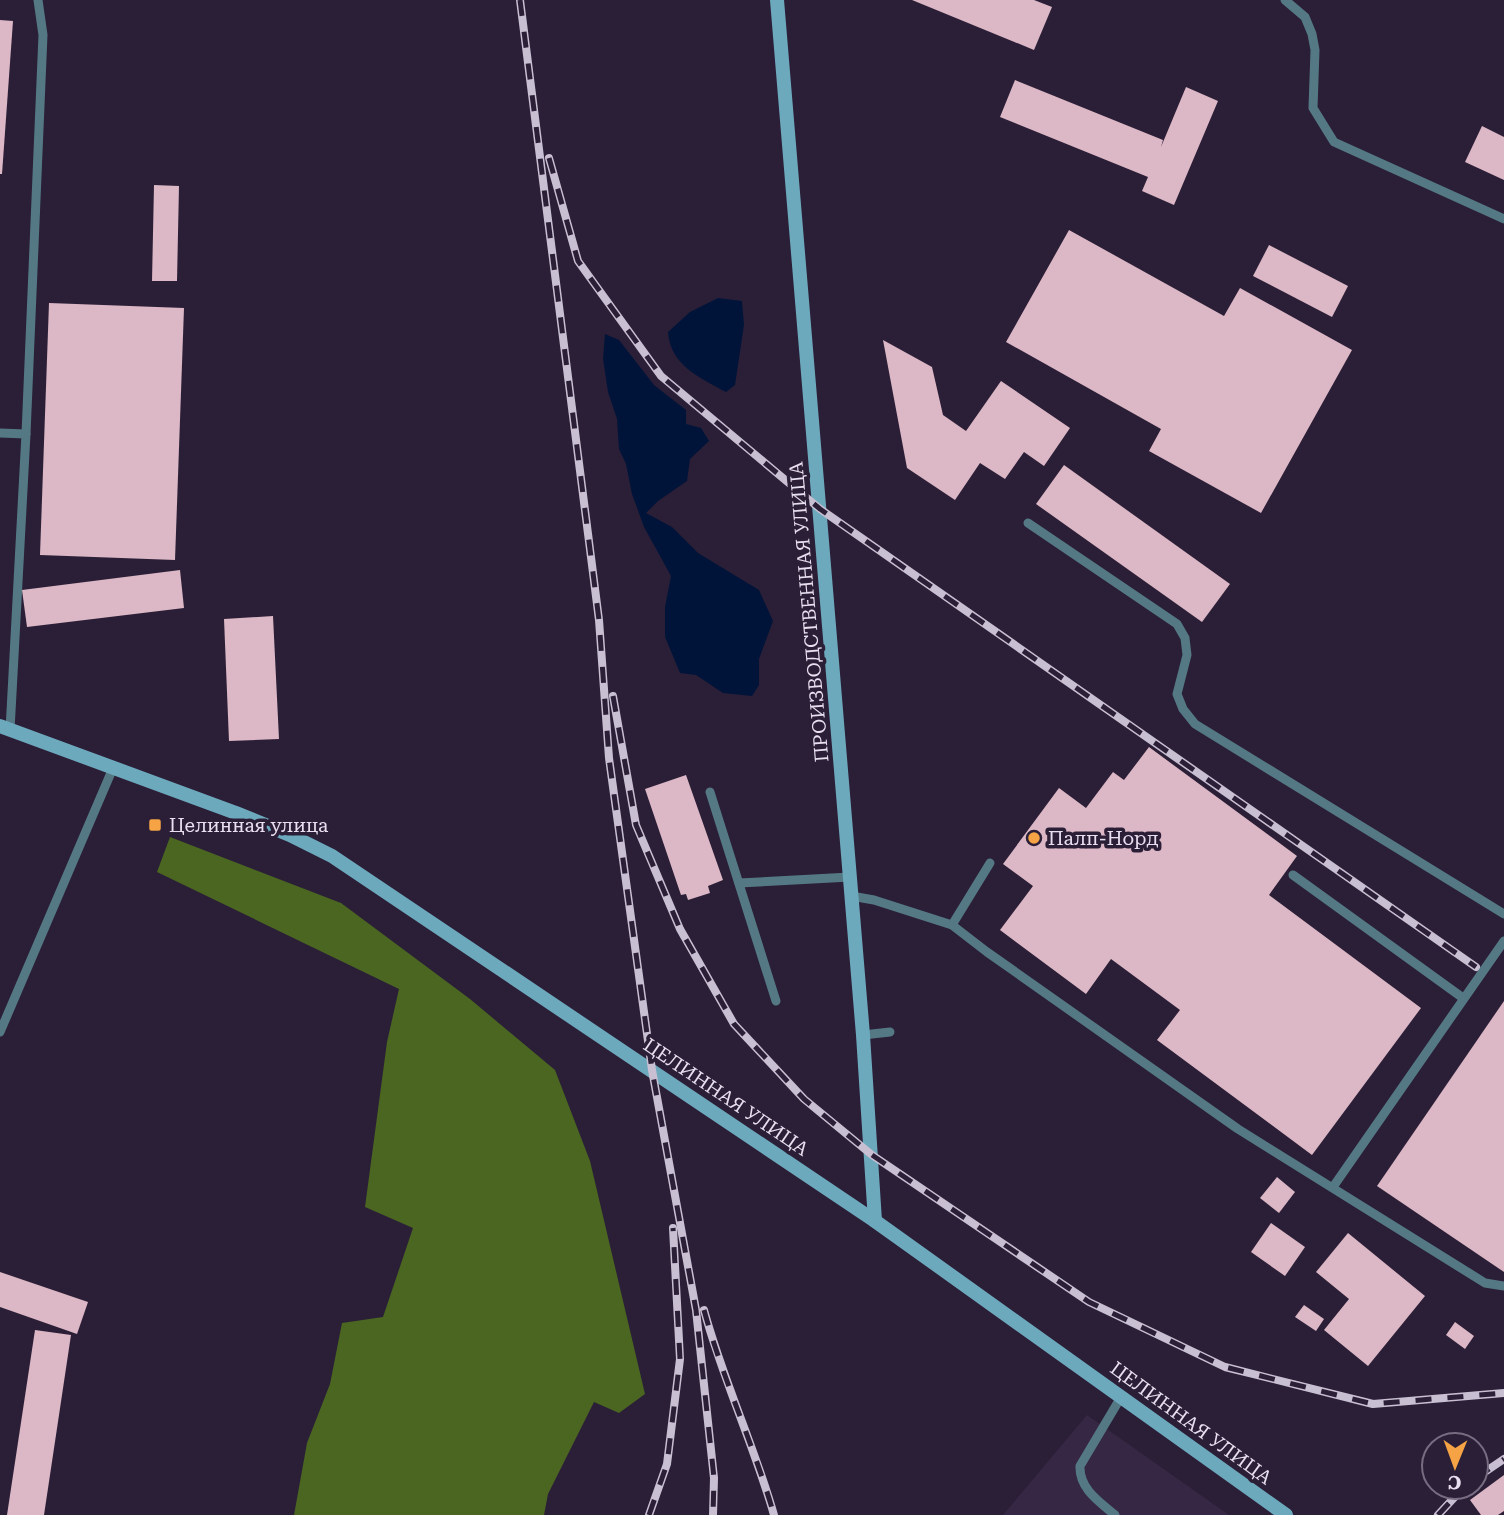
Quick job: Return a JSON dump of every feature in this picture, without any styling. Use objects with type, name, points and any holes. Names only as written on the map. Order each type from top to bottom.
[{"type":"street","name":"ПРОИЗВОДСТВЕННАЯ УЛИЦА","points":[[777,0],[863,1035],[875,1221]]},
{"type":"street","name":"ЦЕЛИННАЯ УЛИЦА","points":[[5,728],[236,813],[332,856],[875,1221],[1286,1515]]},
{"type":"lane","points":[[5,728],[26,434],[43,35],[38,0]]},
{"type":"lane","points":[[1285,0],[1305,17],[1312,34],[1315,50],[1313,108],[1334,142],[1504,219]]},
{"type":"lane","points":[[0,433],[26,434]]},
{"type":"lane","points":[[1028,523],[1177,624],[1185,638],[1188,654],[1177,694],[1183,709],[1195,724],[1504,915]]},
{"type":"lane","points":[[0,1032],[113,768]]},
{"type":"lane","points":[[710,792],[776,1000]]},
{"type":"lane","points":[[952,925],[990,863]]},
{"type":"lane","points":[[1293,875],[1463,998]]},
{"type":"lane","points":[[739,883],[850,877]]},
{"type":"lane","points":[[851,896],[874,900],[952,925],[1238,1129],[1485,1283],[1504,1286]]},
{"type":"lane","points":[[1333,1187],[1504,941]]},
{"type":"lane","points":[[863,1035],[890,1032]]},
{"type":"lane","points":[[1115,1515],[1084,1486],[1079,1477],[1080,1466],[1121,1397]]},
{"type":"shaded area","points":[[1087,1415],[1229,1515],[1003,1515]]},
{"type":"green space","points":[[170,837],[341,903],[470,999],[555,1070],[590,1161],[645,1394],[619,1413],[594,1402],[548,1494],[544,1515],[294,1515],[307,1443],[330,1384],[342,1323],[383,1317],[413,1228],[365,1207],[387,1042],[399,989],[157,872]]},
{"type":"water","points":[[718,298],[742,301],[744,325],[735,385],[726,392],[697,376],[680,362],[670,343],[668,332],[690,312]]},
{"type":"water","points":[[605,334],[619,340],[654,385],[686,410],[686,424],[701,428],[709,441],[690,459],[687,481],[646,513],[672,527],[698,553],[759,590],[773,621],[759,659],[759,685],[752,696],[723,693],[696,675],[680,673],[665,637],[665,607],[671,576],[644,527],[619,449],[617,419],[608,392],[603,359]]},
{"type":"building","points":[[912,0],[1034,0],[1052,7],[1034,50]]},
{"type":"building","points":[[0,20],[13,21],[2,174],[0,174]]},
{"type":"building","points":[[1015,80],[1163,140],[1161,147],[1186,87],[1218,101],[1174,205],[1142,191],[1148,177],[1000,117]]},
{"type":"building","points":[[1482,126],[1504,137],[1504,180],[1465,162]]},
{"type":"building","points":[[154,185],[179,186],[177,281],[152,281]]},
{"type":"building","points":[[1069,230],[1224,316],[1240,288],[1352,350],[1261,513],[1149,451],[1161,429],[1006,342]]},
{"type":"building","points":[[1269,245],[1348,286],[1332,317],[1253,276]]},
{"type":"building","points":[[49,303],[184,308],[175,560],[40,555]]},
{"type":"building","points":[[883,340],[932,367],[943,415],[966,431],[1001,381],[1070,428],[1044,466],[1024,452],[1005,479],[980,463],[955,500],[907,468]]},
{"type":"building","points":[[1064,465],[1230,584],[1202,622],[1036,504]]},
{"type":"building","points":[[180,570],[184,608],[27,627],[22,590]]},
{"type":"building","points":[[273,616],[279,739],[229,741],[224,619]]},
{"type":"building","points":[[1149,747],[1297,856],[1269,895],[1421,1008],[1312,1155],[1157,1040],[1180,1010],[1111,959],[1086,994],[1000,930],[1033,886],[1003,864],[1059,788],[1086,808],[1113,772],[1124,780]]},
{"type":"building","points":[[686,775],[723,880],[708,886],[710,893],[688,900],[686,894],[681,895],[645,789]]},
{"type":"building","points":[[1504,1001],[1504,1272],[1377,1186]]},
{"type":"building","points":[[1277,1177],[1295,1192],[1279,1213],[1260,1198]]},
{"type":"building","points":[[1271,1223],[1305,1247],[1285,1276],[1251,1252]]},
{"type":"building","points":[[1348,1233],[1425,1296],[1368,1366],[1324,1330],[1349,1299],[1316,1272]]},
{"type":"building","points":[[0,1272],[88,1302],[77,1334],[0,1307]]},
{"type":"building","points":[[1304,1305],[1324,1319],[1316,1331],[1295,1317]]},
{"type":"building","points":[[1455,1322],[1474,1336],[1465,1349],[1446,1335]]},
{"type":"building","points":[[35,1330],[71,1335],[44,1515],[7,1515]]},
{"type":"building","points":[[1504,1475],[1504,1511],[1498,1515],[1481,1515],[1471,1501],[1490,1501],[1490,1485]]},
{"type":"railway","points":[[520,0],[599,620],[609,758],[652,1070],[696,1310],[714,1478],[713,1515]]},
{"type":"railway","points":[[549,158],[578,261],[661,376],[820,509],[1476,967]]},
{"type":"railway","points":[[613,696],[636,825],[680,929],[734,1024],[804,1099],[872,1155],[1089,1302],[1225,1367],[1373,1404],[1504,1393]]},
{"type":"railway","points":[[649,1515],[667,1464],[680,1359],[673,1228]]},
{"type":"railway","points":[[704,1310],[774,1515]]},
{"type":"railway","points":[[1490,1468],[1504,1459]]},
{"type":"railway","points":[[1438,1515],[1451,1501]]},
{"type":"place","name":"Целинная улица","points":[[155,825]]},
{"type":"place","name":"Палп-Норд","points":[[1034,838]]}]
